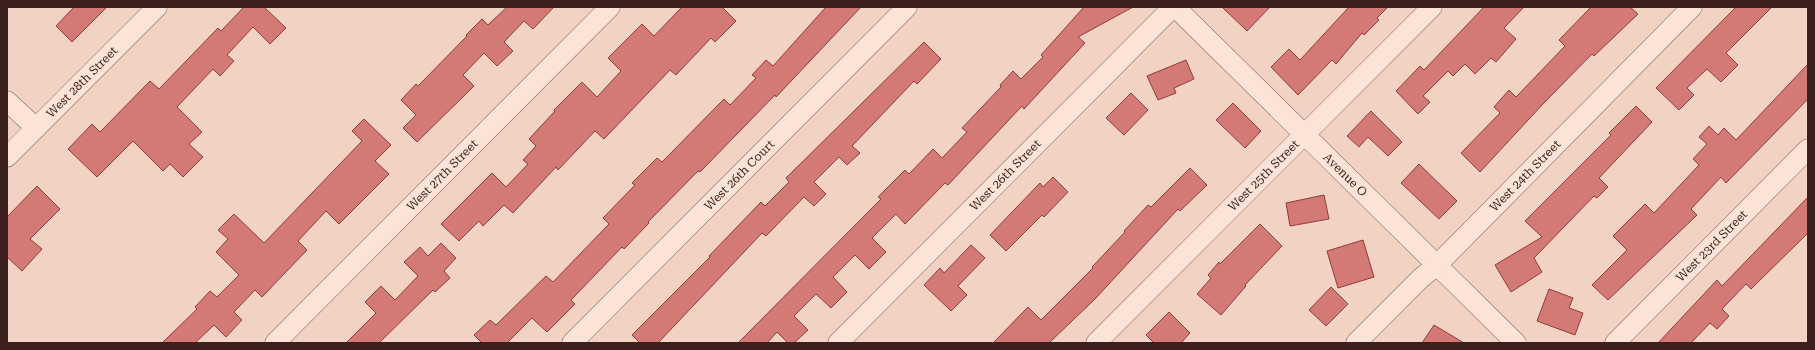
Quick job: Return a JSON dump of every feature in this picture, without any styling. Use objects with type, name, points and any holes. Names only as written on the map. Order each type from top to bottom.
[{"type":"street","name":"West 28th Street","points":[[7,157],[157,7]]},
{"type":"street","name":"West 27th Street","points":[[275,343],[610,7]]},
{"type":"street","name":"West 26th Court","points":[[582,341],[907,7]]},
{"type":"street","name":"West 26th Court","points":[[582,341],[918,7]]},
{"type":"street","name":"Avenue O","points":[[1174,7],[1516,343]]},
{"type":"street","name":"West 26th Street","points":[[838,343],[1174,7]]},
{"type":"street","name":"West 25th Street","points":[[1096,343],[1432,7]]},
{"type":"street","name":"West 24th Street","points":[[1356,343],[1437,264],[1692,7]]},
{"type":"street","points":[[7,101],[36,128]]},
{"type":"street","name":"West 23rd Street","points":[[1615,343],[1808,149]]},
{"type":"building","points":[[74,7],[107,7],[72,42],[56,26]]},
{"type":"building","points":[[244,7],[264,7],[286,28],[270,44],[253,27],[227,55],[234,61],[220,76],[213,69],[177,107],[202,132],[189,144],[203,157],[183,177],[170,164],[163,171],[133,141],[97,177],[68,149],[92,124],[100,132],[150,81],[159,89],[218,28],[221,31]]},
{"type":"building","points":[[507,7],[554,7],[533,29],[524,21],[504,42],[513,51],[497,66],[484,53],[463,75],[474,86],[417,142],[403,128],[416,115],[401,100],[416,84],[418,86],[482,19],[488,25]]},
{"type":"building","points":[[682,7],[722,7],[736,21],[715,42],[711,38],[676,75],[670,70],[604,139],[595,131],[558,170],[556,167],[513,213],[504,205],[483,226],[479,221],[459,241],[441,224],[492,173],[506,187],[528,164],[523,160],[536,146],[529,139],[555,111],[554,110],[582,82],[597,97],[621,71],[608,58],[642,24],[654,36]]},
{"type":"building","points":[[826,7],[861,7],[776,97],[775,95],[700,172],[698,171],[624,249],[622,247],[571,300],[575,304],[547,332],[532,318],[507,343],[482,343],[474,335],[490,320],[496,325],[546,276],[553,282],[609,224],[603,218],[635,185],[632,183],[657,158],[662,162],[724,99],[730,105],[756,78],[752,75],[766,60],[773,66]]},
{"type":"building","points":[[1084,7],[1133,7],[1078,37],[1085,43],[1024,109],[1022,106],[948,185],[945,183],[905,224],[896,214],[872,238],[886,252],[869,269],[855,255],[833,277],[847,292],[831,308],[816,294],[794,316],[808,330],[794,343],[788,343],[777,332],[767,343],[738,343],[881,199],[878,197],[905,170],[909,174],[933,149],[942,158],[967,132],[962,128],[1001,87],[1000,85],[1013,71],[1021,79],[1043,57],[1041,55]]},
{"type":"building","points":[[1222,7],[1270,7],[1247,31]]},
{"type":"building","points":[[1349,7],[1388,7],[1377,18],[1379,20],[1364,35],[1362,33],[1336,64],[1332,60],[1298,95],[1271,67],[1289,49],[1300,60]]},
{"type":"building","points":[[1484,7],[1524,7],[1504,28],[1516,39],[1496,62],[1491,58],[1475,74],[1465,64],[1453,76],[1448,71],[1423,96],[1430,102],[1418,114],[1396,91],[1420,66],[1424,70]]},
{"type":"building","points":[[1591,7],[1630,7],[1638,14],[1594,56],[1592,54],[1480,172],[1461,153],[1500,113],[1494,107],[1509,90],[1516,97],[1565,46],[1559,40]]},
{"type":"building","points":[[1736,7],[1772,7],[1726,53],[1738,65],[1721,82],[1707,69],[1687,88],[1694,95],[1679,110],[1656,88]]},
{"type":"building","points":[[924,42],[941,59],[917,84],[914,81],[852,146],[860,153],[847,165],[839,157],[814,182],[826,194],[814,206],[804,197],[766,236],[762,233],[658,343],[640,343],[632,335],[710,257],[709,256],[761,202],[765,206],[789,182],[786,178]]},
{"type":"building","points":[[1186,60],[1194,79],[1174,88],[1176,93],[1158,100],[1147,76]]},
{"type":"building","points":[[1808,64],[1808,99],[1726,183],[1721,177],[1691,209],[1697,215],[1608,300],[1592,285],[1627,250],[1613,236],[1645,204],[1654,213],[1699,165],[1693,159],[1707,144],[1699,137],[1709,126],[1718,135],[1724,128],[1736,140]]},
{"type":"building","points":[[1131,93],[1148,110],[1124,135],[1106,118]]},
{"type":"building","points":[[1233,103],[1261,131],[1245,148],[1216,120]]},
{"type":"building","points":[[1636,106],[1652,122],[1599,178],[1608,187],[1597,198],[1594,196],[1534,258],[1542,272],[1511,292],[1495,265],[1542,237],[1525,221],[1611,135],[1609,133]]},
{"type":"building","points":[[1371,111],[1402,142],[1388,156],[1368,137],[1359,147],[1347,136]]},
{"type":"building","points":[[364,119],[391,145],[375,161],[389,174],[339,224],[326,211],[298,241],[307,250],[262,297],[255,290],[234,312],[242,320],[226,337],[214,325],[195,343],[162,343],[197,309],[195,307],[210,291],[217,297],[239,275],[216,252],[228,239],[218,230],[234,214],[264,243],[362,141],[352,131]]},
{"type":"building","points":[[1419,164],[1457,201],[1439,219],[1401,183]]},
{"type":"building","points":[[1190,168],[1207,185],[1180,211],[1178,209],[1095,299],[1049,343],[993,343],[1028,307],[1041,320],[1093,268],[1092,267],[1148,205],[1151,207]]},
{"type":"building","points":[[1053,177],[1068,192],[1044,217],[1042,215],[1006,251],[990,235],[1040,183],[1043,187]]},
{"type":"building","points":[[37,186],[60,209],[30,239],[42,249],[22,271],[7,257],[7,217]]},
{"type":"building","points":[[1324,195],[1329,219],[1290,226],[1286,203]]},
{"type":"building","points":[[1808,197],[1808,233],[1751,289],[1746,284],[1722,309],[1729,316],[1717,329],[1710,323],[1691,343],[1658,343],[1717,280],[1722,286]]},
{"type":"building","points":[[1260,224],[1282,246],[1245,285],[1246,286],[1221,315],[1197,294],[1211,278],[1208,275],[1219,262],[1220,264]]},
{"type":"building","points":[[1363,240],[1374,277],[1338,288],[1327,251]]},
{"type":"building","points":[[441,243],[456,258],[444,271],[450,278],[435,292],[433,290],[379,343],[346,343],[376,313],[365,302],[381,286],[395,300],[418,276],[404,262],[420,247],[428,256]]},
{"type":"building","points":[[971,245],[985,258],[958,286],[967,295],[951,311],[924,285],[940,268],[944,273]]},
{"type":"building","points":[[1331,287],[1348,304],[1326,326],[1309,310]]},
{"type":"building","points":[[1549,289],[1573,298],[1569,308],[1583,313],[1575,335],[1537,321]]},
{"type":"building","points":[[1169,312],[1190,333],[1181,343],[1154,343],[1146,335]]},
{"type":"building","points":[[1434,325],[1464,343],[1422,343]]}]
